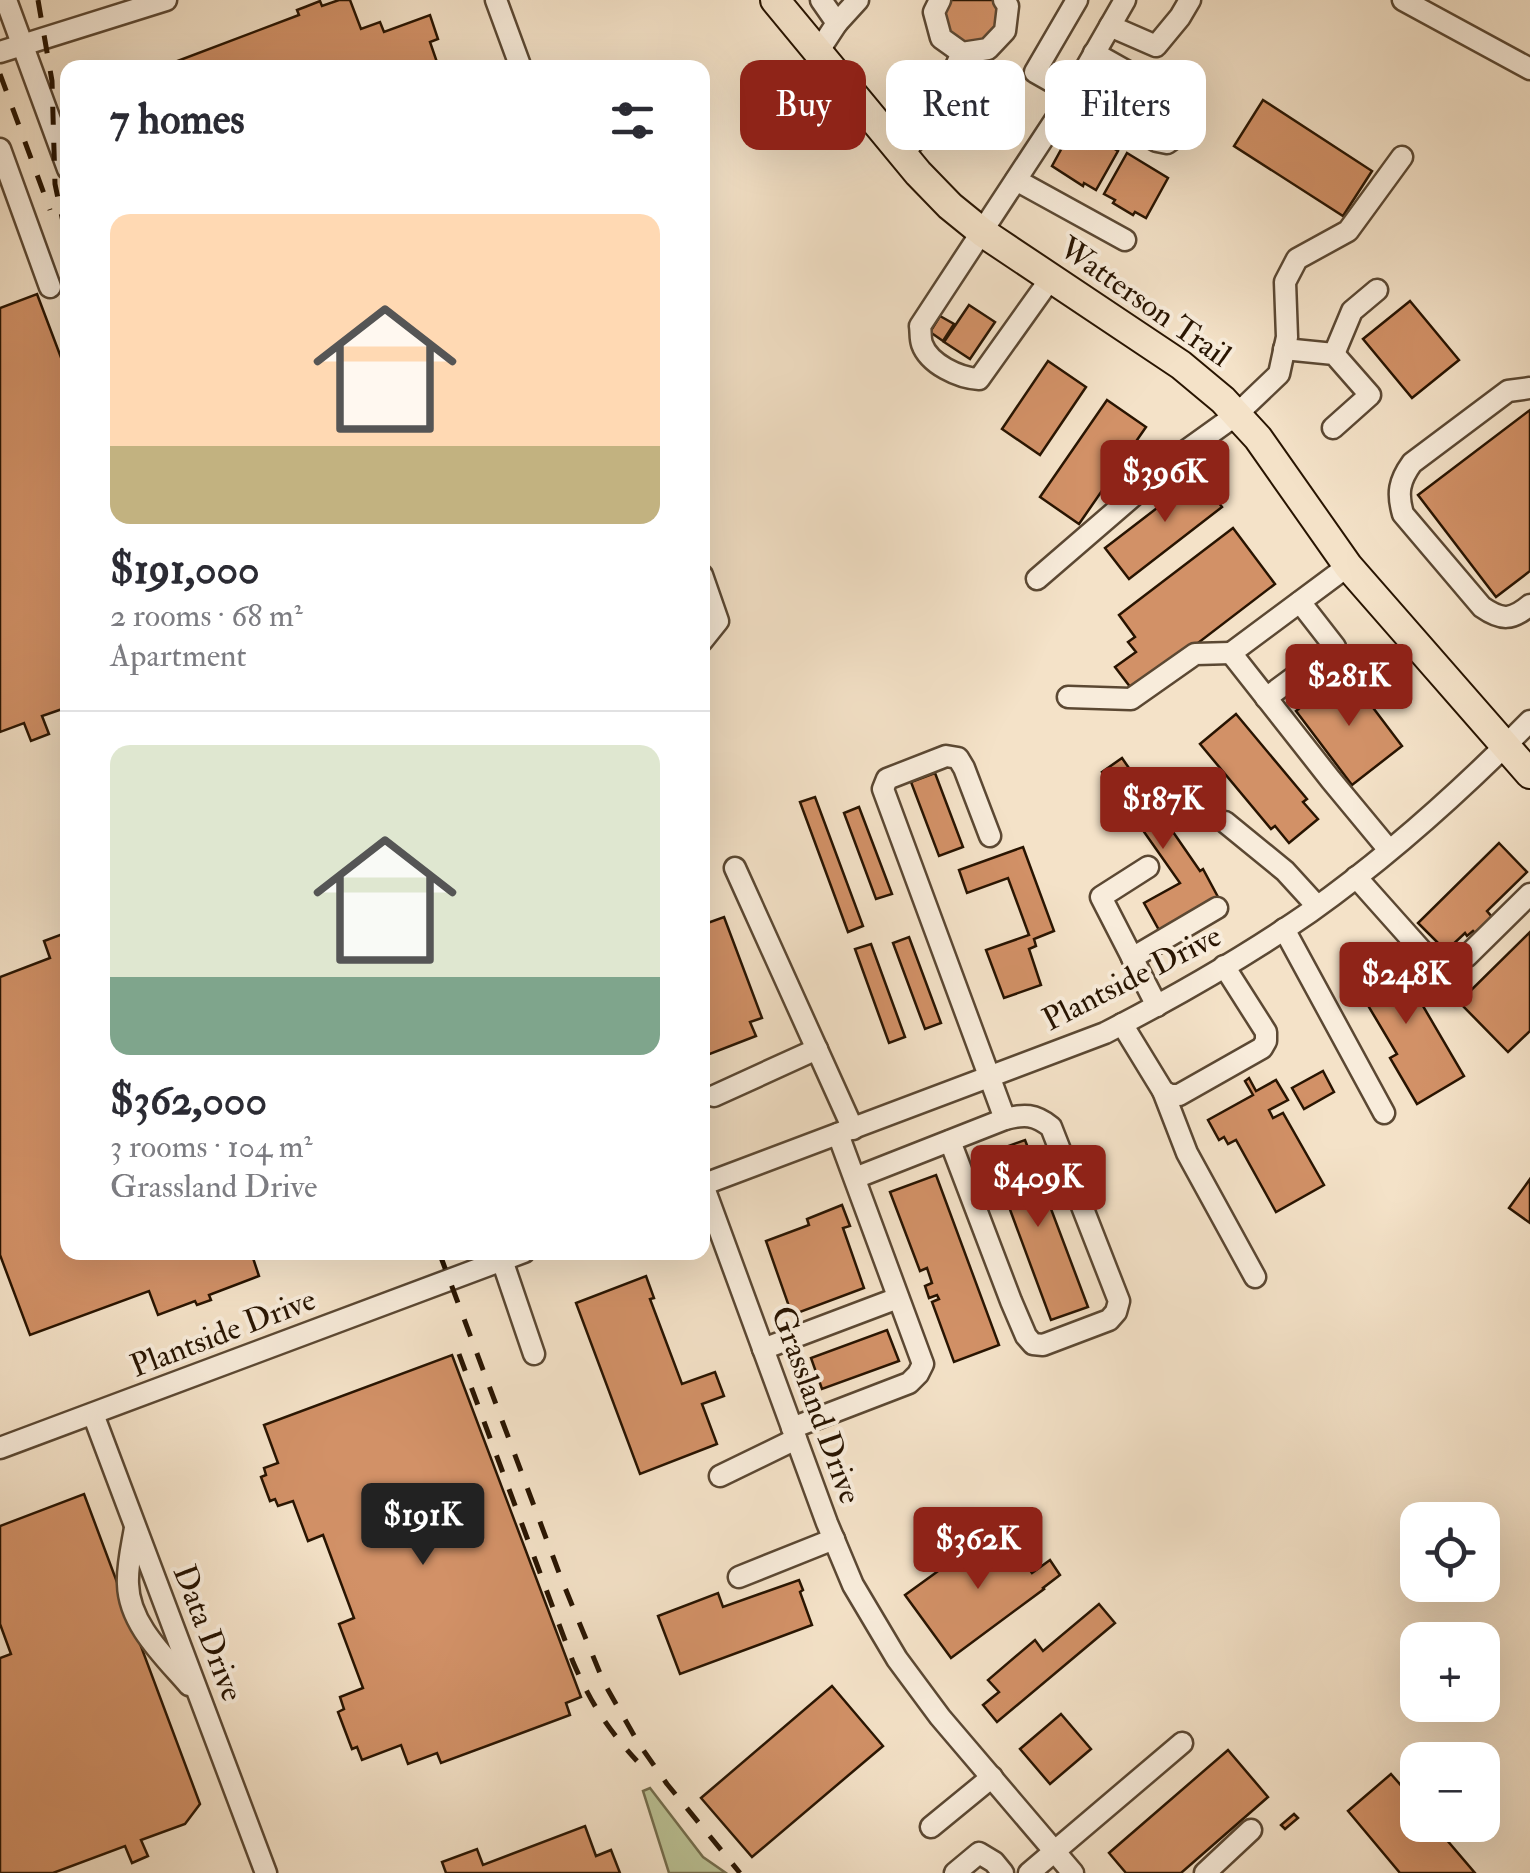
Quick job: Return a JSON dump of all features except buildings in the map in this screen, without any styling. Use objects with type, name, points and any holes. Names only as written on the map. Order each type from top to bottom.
[{"type":"main road","name":"Watterson Trail","points":[[774,0],[950,206],[982,232],[1181,365],[1223,400],[1258,438],[1348,566],[1530,774]]},
{"type":"street","points":[[6,0],[60,147]]},
{"type":"street","points":[[0,52],[166,0]]},
{"type":"street","points":[[496,0],[517,60]]},
{"type":"street","points":[[821,0],[837,24]]},
{"type":"street","points":[[818,52],[858,0]]},
{"type":"street","points":[[940,0],[934,12],[940,38],[962,53],[988,49],[1005,31],[1008,6],[1004,0]]},
{"type":"street","points":[[1045,78],[1035,72],[1077,0]]},
{"type":"street","points":[[1091,60],[1124,0]]},
{"type":"street","points":[[1110,26],[1156,46],[1190,0]]},
{"type":"street","points":[[1403,0],[1530,69]]},
{"type":"street","points":[[902,154],[929,125],[962,53]]},
{"type":"street","points":[[1094,54],[1105,60]]},
{"type":"street","points":[[1045,135],[920,326],[922,346],[937,363],[967,378],[978,379],[1051,278]]},
{"type":"street","points":[[0,149],[50,287]]},
{"type":"street","points":[[1037,579],[1279,374],[1287,337],[1285,282],[1297,259],[1348,231],[1402,157]]},
{"type":"street","points":[[1016,180],[1124,240]]},
{"type":"street","points":[[1334,354],[1352,311],[1377,290]]},
{"type":"street","points":[[1284,349],[1334,354],[1370,395],[1333,428]]},
{"type":"street","points":[[1530,388],[1508,391],[1412,463],[1402,477],[1398,495],[1403,514],[1482,607],[1504,617],[1516,616],[1530,606]]},
{"type":"street","points":[[1068,697],[1131,700],[1196,654],[1231,653],[1348,566]]},
{"type":"street","points":[[710,598],[718,621],[710,631]]},
{"type":"street","points":[[1266,698],[1335,647],[1300,602]]},
{"type":"street","points":[[1231,653],[1389,850]]},
{"type":"street","name":"Plantside Drive","points":[[710,1182],[1105,1033],[1157,1006],[1284,929],[1356,877],[1530,721]]},
{"type":"street","points":[[990,836],[958,758],[946,756],[886,780],[882,789],[1005,1118]]},
{"type":"street","points":[[1226,822],[1285,871],[1317,906]]},
{"type":"street","points":[[1148,867],[1101,897],[1157,1006]]},
{"type":"street","points":[[720,1476],[794,1433],[910,1383],[923,1364],[855,1178],[846,1132],[817,1049],[735,868]]},
{"type":"street","points":[[1356,877],[1430,960],[1451,962],[1467,956],[1530,894]]},
{"type":"street","points":[[1132,958],[1217,908]]},
{"type":"street","points":[[1284,929],[1384,1113]]},
{"type":"street","points":[[1163,1091],[1179,1095],[1262,1048],[1266,1041],[1266,1032],[1224,966]]},
{"type":"street","points":[[1122,1024],[1163,1091],[1186,1153],[1255,1277]]},
{"type":"street","points":[[714,1096],[817,1049]]},
{"type":"street","points":[[855,1178],[1005,1118],[1023,1114],[1038,1117],[1050,1127],[1119,1301],[1109,1320],[1043,1346],[1032,1344],[1011,1301],[950,1142]]},
{"type":"street","name":"Grassland Drive","points":[[710,1204],[854,1585],[897,1659],[940,1717],[1074,1873]]},
{"type":"street","name":"Plantside Drive","points":[[0,1448],[477,1260],[502,1260]]},
{"type":"street","points":[[502,1260],[534,1354]]},
{"type":"street","points":[[762,1348],[898,1298]]},
{"type":"street","name":"Data Drive","points":[[92,1414],[266,1873]]},
{"type":"street","points":[[135,1526],[127,1580],[129,1596],[144,1629],[200,1698]]},
{"type":"street","points":[[739,1577],[834,1539]]},
{"type":"street","points":[[1029,1873],[1182,1743]]},
{"type":"street","points":[[931,1827],[992,1777]]},
{"type":"street","points":[[1205,1873],[1252,1830]]},
{"type":"street","points":[[955,1873],[980,1853],[1002,1873]]},
{"type":"green space","points":[[650,1788],[703,1857],[726,1873],[669,1873],[643,1791]]},
{"type":"railway","points":[[38,0],[52,81],[55,184],[60,208]]},
{"type":"railway","points":[[0,74],[50,210]]},
{"type":"railway","points":[[442,1260],[604,1683],[667,1784],[740,1873]]},
{"type":"railway","points":[[459,1354],[573,1662],[600,1714],[637,1761]]}]
